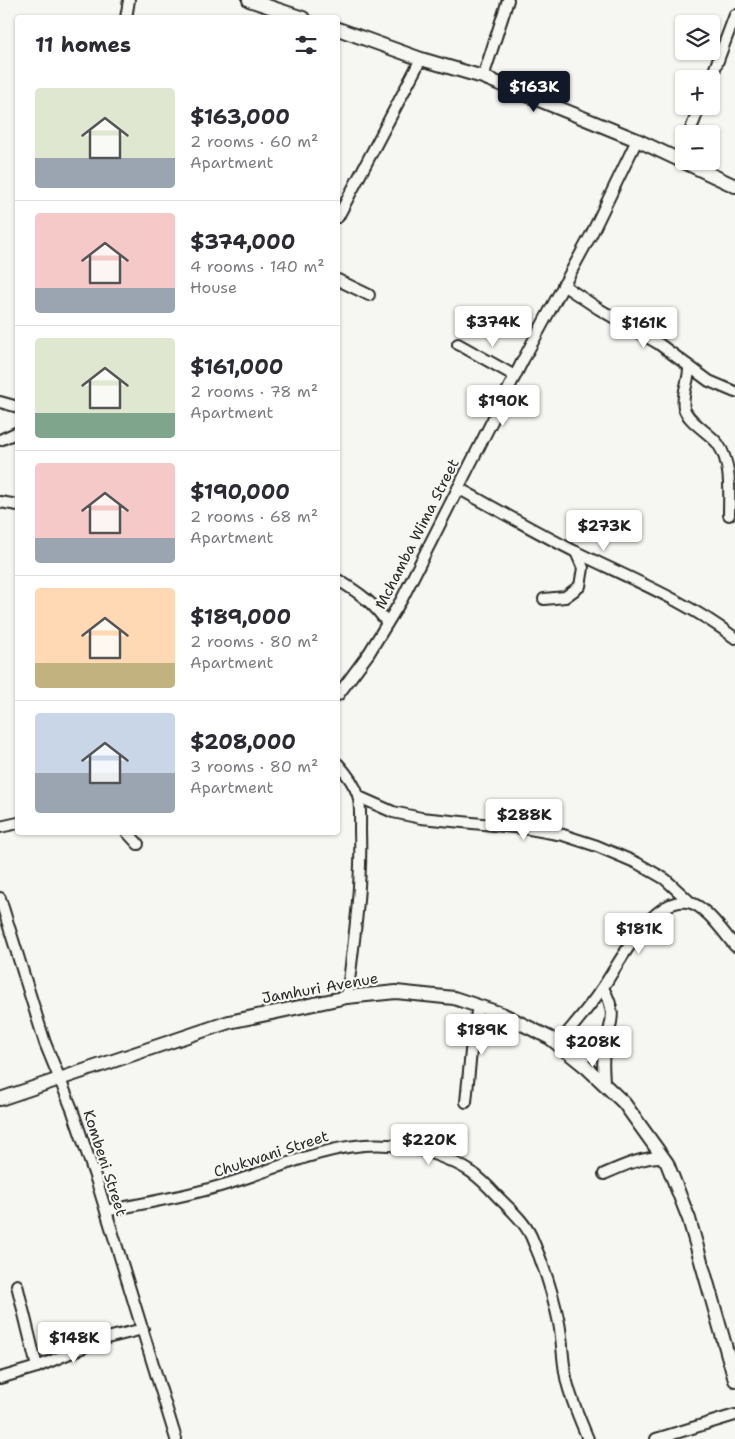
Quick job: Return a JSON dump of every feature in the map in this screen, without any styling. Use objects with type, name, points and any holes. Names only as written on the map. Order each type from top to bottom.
[{"type":"street","points":[[126,15],[129,0]]},
{"type":"street","points":[[249,0],[293,15]]},
{"type":"street","points":[[483,77],[508,0]]},
{"type":"street","points":[[714,70],[735,15]]},
{"type":"street","points":[[340,30],[422,59],[483,77],[637,140],[675,153]]},
{"type":"street","points":[[340,213],[422,59]]},
{"type":"street","name":"Mchamba Wima Street","points":[[340,692],[369,653],[406,590],[515,376],[592,233],[637,140]]},
{"type":"street","points":[[707,170],[735,186]]},
{"type":"street","points":[[340,281],[368,295]]},
{"type":"street","points":[[563,285],[599,309],[659,344],[709,381],[735,392]]},
{"type":"street","points":[[458,344],[515,376]]},
{"type":"street","points":[[690,366],[690,378],[685,394],[684,407],[691,419],[717,443],[725,457],[729,515]]},
{"type":"street","points":[[0,402],[15,406]]},
{"type":"street","points":[[0,440],[15,433]]},
{"type":"street","points":[[458,488],[576,552],[688,608],[717,624],[735,638]]},
{"type":"street","points":[[0,502],[15,504]]},
{"type":"street","points":[[544,599],[565,598],[580,586],[582,568],[576,552]]},
{"type":"street","points":[[340,581],[370,601],[379,610],[387,623]]},
{"type":"street","points":[[340,767],[352,782],[359,797],[361,853],[359,893],[347,997]]},
{"type":"street","points":[[359,797],[393,812],[421,818],[524,828],[563,835],[597,846],[665,879],[690,902],[715,921],[735,946]]},
{"type":"street","points":[[0,827],[15,824]]},
{"type":"street","points":[[130,835],[138,844]]},
{"type":"street","name":"Kombeni Street","points":[[0,898],[45,1043],[72,1109],[106,1211],[176,1439]]},
{"type":"street","points":[[558,1044],[589,1007],[650,920],[676,902],[690,902]]},
{"type":"street","points":[[603,988],[612,1006],[612,1022],[604,1052],[604,1084]]},
{"type":"street","name":"Jamhuri Avenue","points":[[0,1099],[229,1022],[347,997],[396,992],[454,998],[502,1014],[550,1038],[576,1058],[624,1103],[667,1163],[689,1219],[734,1373]]},
{"type":"street","points":[[466,1102],[472,1041],[478,1006]]},
{"type":"street","points":[[576,1058],[604,1052]]},
{"type":"street","name":"Chukwani Street","points":[[106,1211],[221,1186],[296,1160],[343,1147],[370,1144],[407,1146],[461,1165],[482,1178],[530,1234],[549,1286],[559,1322],[567,1385],[588,1439]]},
{"type":"street","points":[[604,1174],[622,1166],[653,1157],[662,1157]]},
{"type":"street","points":[[17,1285],[37,1366]]},
{"type":"street","points":[[0,1378],[37,1366],[103,1340],[142,1329]]},
{"type":"street","points":[[656,1439],[735,1415]]}]
